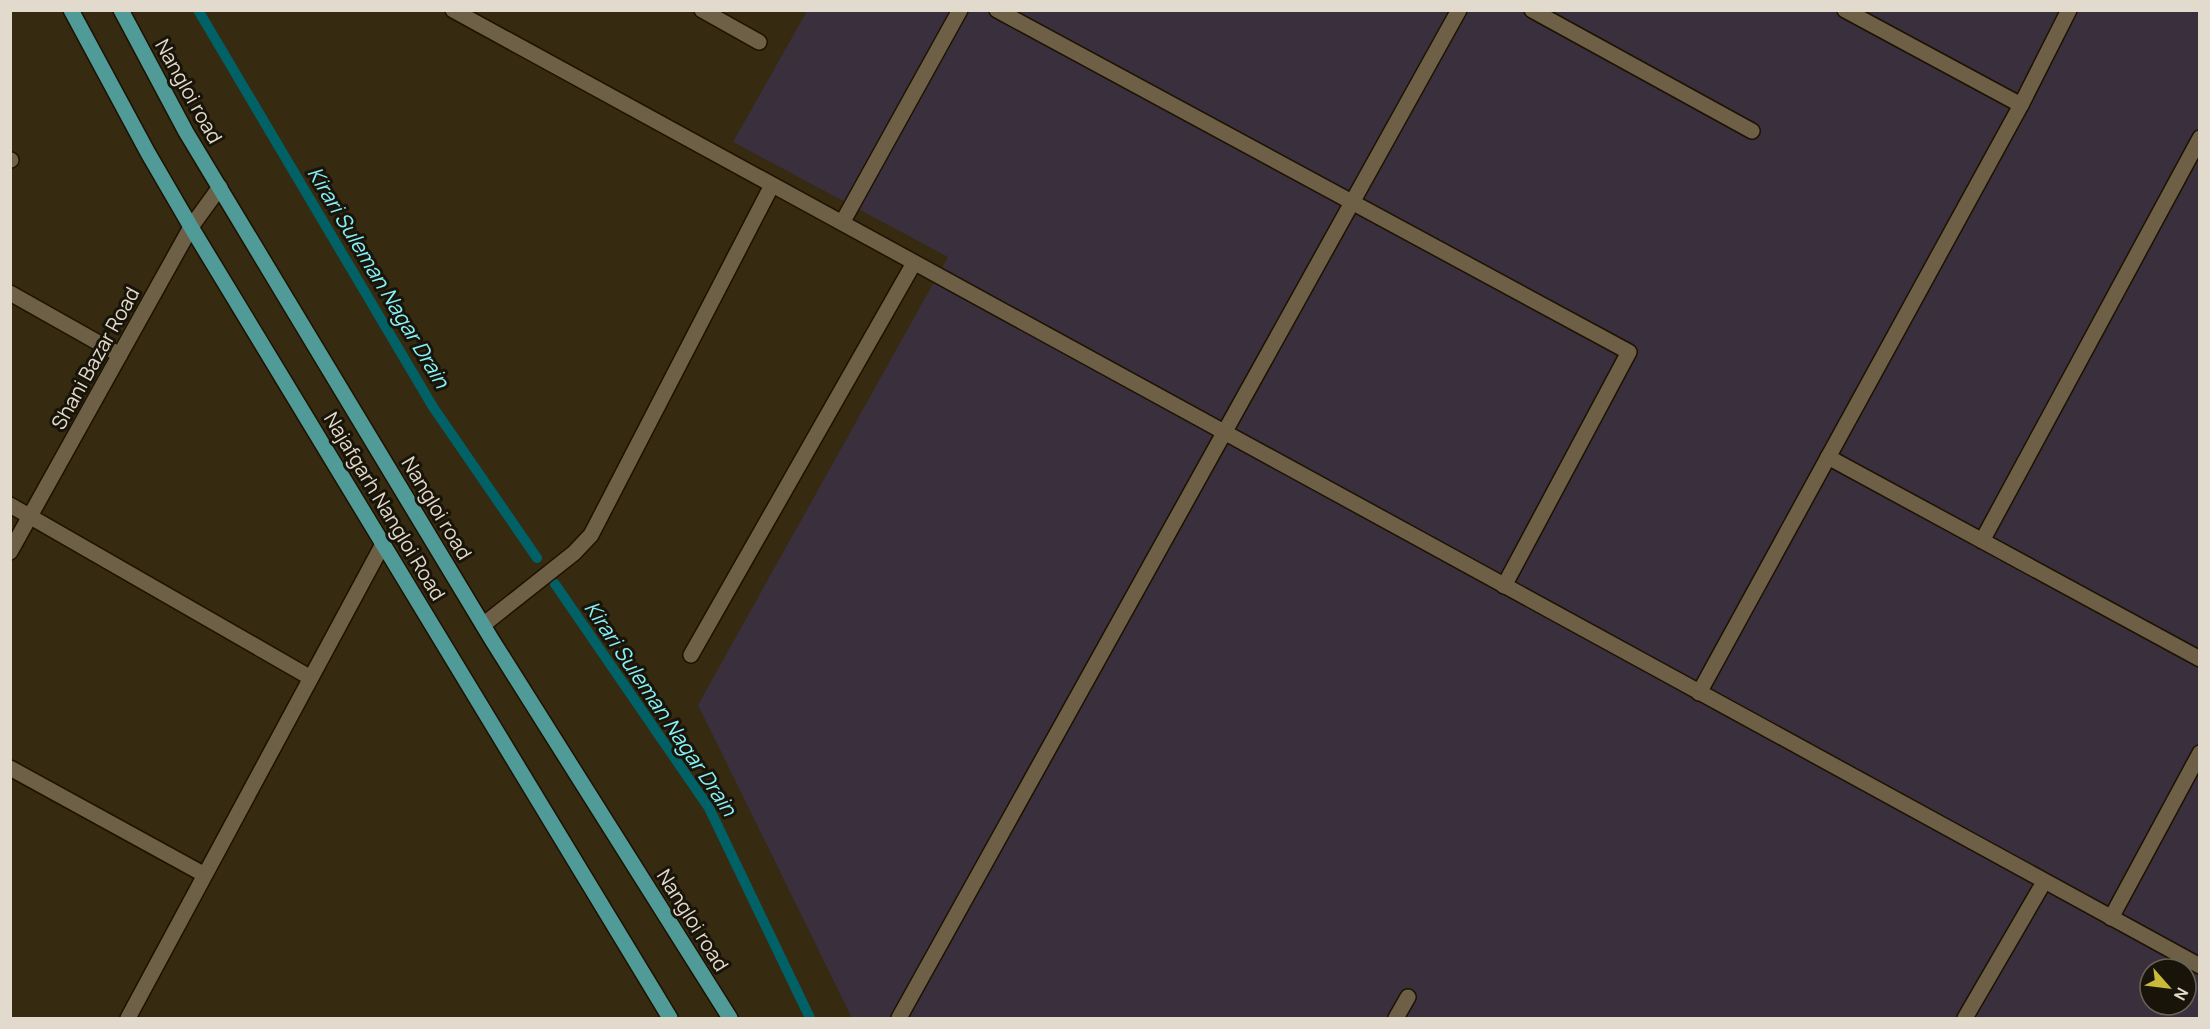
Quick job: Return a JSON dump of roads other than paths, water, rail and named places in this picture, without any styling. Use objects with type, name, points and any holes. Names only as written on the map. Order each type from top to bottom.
[{"type":"main road","name":"Najafgarh Nangloi Road","points":[[71,10],[148,153],[191,227],[670,1018]]},
{"type":"main road","name":"Nangloi road","points":[[121,10],[186,132],[483,625],[730,1018]]},
{"type":"street","points":[[453,10],[2199,966]]},
{"type":"street","points":[[702,10],[759,42]]},
{"type":"street","points":[[842,224],[960,10]]},
{"type":"street","points":[[997,10],[1629,352],[1504,586]]},
{"type":"street","points":[[899,1018],[1459,10]]},
{"type":"street","points":[[1532,10],[1752,131]]},
{"type":"street","points":[[1845,10],[2021,105]]},
{"type":"street","points":[[1700,693],[2021,105],[2069,10]]},
{"type":"street","points":[[1982,541],[2199,138]]},
{"type":"street","points":[[483,625],[574,553],[591,535],[772,185]]},
{"type":"street","name":"Shani Bazar Road","points":[[10,552],[191,227],[220,187]]},
{"type":"street","points":[[691,655],[914,263]]},
{"type":"street","points":[[10,293],[120,355]]},
{"type":"street","points":[[1828,457],[2199,658]]},
{"type":"street","points":[[10,505],[311,678]]},
{"type":"street","points":[[128,1018],[383,544]]},
{"type":"street","points":[[2111,918],[2199,753]]},
{"type":"street","points":[[10,768],[205,875]]},
{"type":"street","points":[[1965,1018],[2044,882]]},
{"type":"street","points":[[1396,1018],[1408,997]]},
{"type":"waterway","name":"Kirari Suleman Nagar Drain","points":[[198,10],[433,407],[537,558]]},
{"type":"waterway","name":"Kirari Suleman Nagar Drain","points":[[555,584],[709,808],[810,1018]]}]
